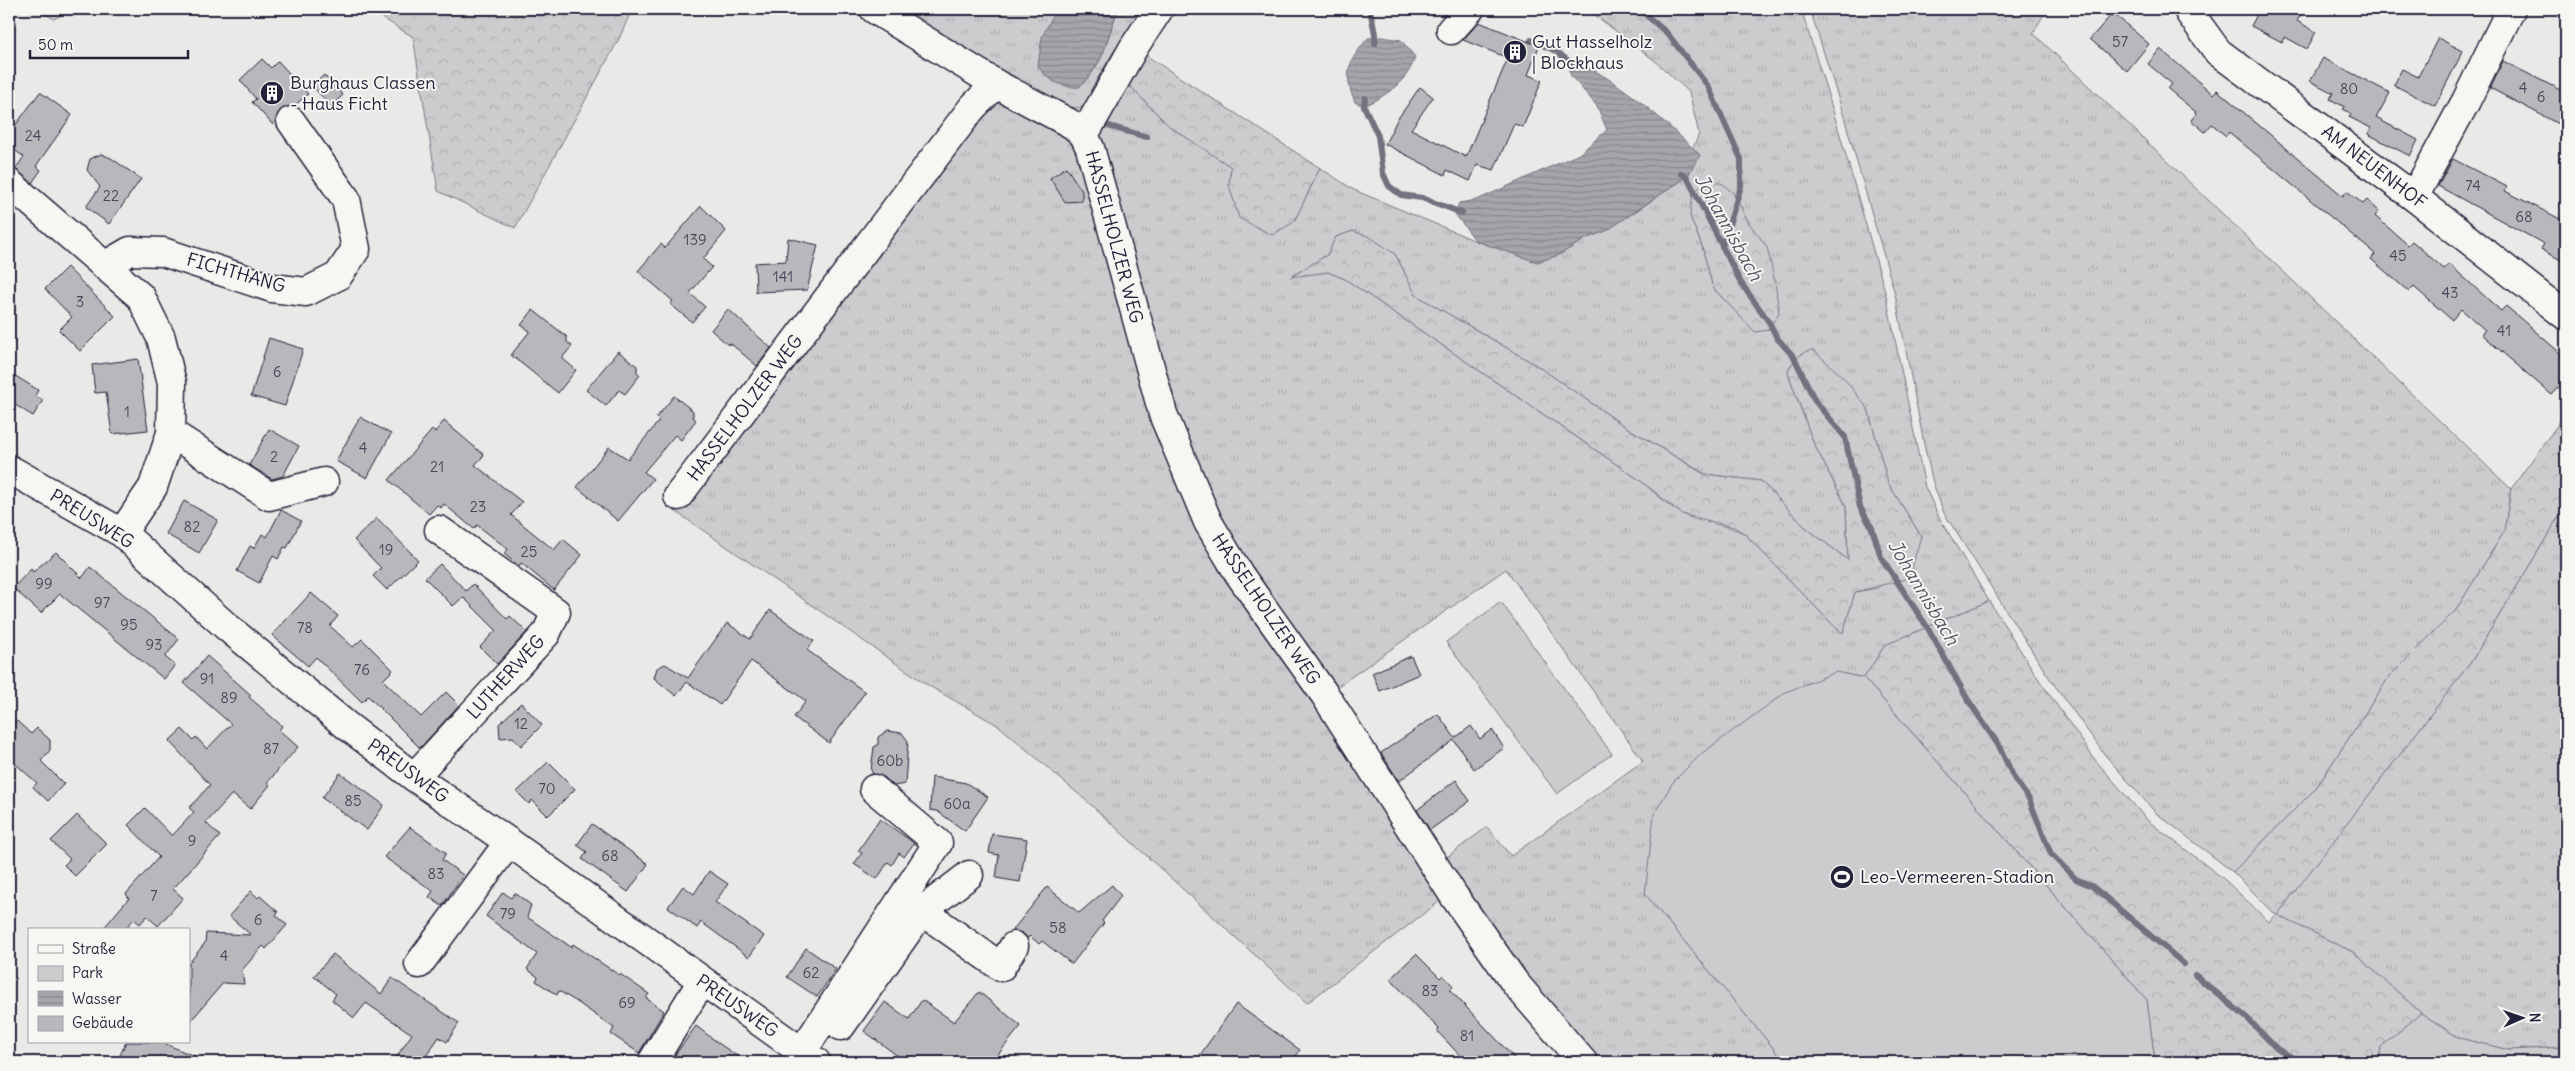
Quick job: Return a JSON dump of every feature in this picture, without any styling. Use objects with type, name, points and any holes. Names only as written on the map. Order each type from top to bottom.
[{"type":"street","name":"HASSELHOLZER WEG","points":[[874,9],[996,84],[1064,119],[1084,135],[1090,148],[1163,414],[1208,522],[1239,574],[1329,702],[1471,920],[1515,983],[1583,1062]]},
{"type":"street","points":[[1084,135],[1158,9]]},
{"type":"street","points":[[1451,30],[1470,9]]},
{"type":"street","points":[[2414,197],[2466,101],[2511,9]]},
{"type":"street","name":"AM NEUENHOF","points":[[2190,11],[2218,52],[2414,197],[2566,316]]},
{"type":"street","name":"HASSELHOLZER WEG","points":[[678,496],[972,108],[996,84]]},
{"type":"street","name":"FICHTHANG","points":[[106,265],[130,251],[163,252],[272,288],[306,292],[338,276],[356,249],[346,199],[290,121]]},
{"type":"street","points":[[9,183],[141,297],[161,338],[172,383],[172,433],[153,487],[122,533]]},
{"type":"street","points":[[172,433],[269,496],[324,482]]},
{"type":"street","name":"PREUSWEG","points":[[9,469],[122,533],[227,627],[346,725],[414,777],[509,842],[811,1059]]},
{"type":"street","name":"LUTHERWEG","points":[[414,777],[546,634],[556,612],[439,530]]},
{"type":"street","points":[[811,1059],[938,843],[874,789]]},
{"type":"street","points":[[419,964],[509,842]]},
{"type":"street","points":[[811,1059],[922,911],[969,875]]},
{"type":"street","points":[[922,911],[1001,967],[1014,946]]},
{"type":"street","points":[[652,1062],[702,981]]},
{"type":"green space","points":[[37,9],[72,9],[54,19]]},
{"type":"green space","points":[[368,9],[632,9],[619,39],[515,228],[438,191],[413,37]]},
{"type":"green space","points":[[897,9],[1056,9],[1052,18],[1042,73],[1055,81],[1079,87],[1093,72],[1102,57],[1118,9],[1154,9],[1095,94],[1081,108],[1066,107],[1014,84],[1013,77],[952,44]]},
{"type":"green space","points":[[1587,9],[1801,9],[1834,114],[1886,295],[1925,487],[1939,517],[1989,601],[1885,645],[1864,678],[1836,672],[1645,894],[1785,1062],[1592,1062],[1528,984],[1443,860],[1487,827],[1511,856],[1643,761],[1506,569],[1331,691],[1245,568],[1173,428],[1096,139],[1124,80],[1169,126],[1231,167],[1229,185],[1294,222],[1320,168],[1354,190],[1476,241],[1537,262],[1559,255],[1587,238],[1606,231],[1687,177],[1700,155],[1693,148],[1699,134],[1689,92],[1654,60]],"holes":[[[1733,193],[1749,223],[1755,332],[1713,288],[1702,246],[1690,216]],[[1353,231],[1395,254],[1416,295],[1536,365],[1626,427],[1705,474],[1761,481],[1805,527],[1848,560],[1846,506],[1814,444],[1788,373],[1868,409],[1888,483],[1921,536],[1878,588],[1855,592],[1843,632],[1835,627],[1745,534],[1729,527],[1697,520],[1676,510],[1641,481],[1345,279],[1328,272],[1292,276],[1327,255],[1336,237]]]},
{"type":"green space","points":[[1810,9],[2047,9],[2033,33],[2511,489],[2504,532],[2456,610],[2389,677],[2316,788],[2233,872],[2155,812],[2105,755],[2048,676],[1944,513],[1933,483],[1924,444],[1895,294],[1842,110]]},
{"type":"green space","points":[[1139,51],[1320,168],[1294,222],[1272,235],[1239,218],[1229,185],[1231,167],[1169,126],[1124,80]]},
{"type":"green space","points":[[996,95],[1080,144],[1164,444],[1444,898],[1307,1003],[1090,804],[999,726],[929,686],[672,509]]},
{"type":"green space","points":[[1710,180],[1723,184],[1733,193],[1749,223],[1767,247],[1775,282],[1779,313],[1768,330],[1755,332],[1713,288],[1702,246],[1690,216],[1693,192]]},
{"type":"green space","points":[[1353,231],[1370,237],[1395,254],[1416,295],[1536,365],[1626,427],[1704,474],[1761,481],[1805,527],[1848,560],[1846,506],[1814,444],[1788,373],[1791,365],[1797,358],[1805,352],[1813,350],[1843,377],[1868,409],[1888,483],[1921,536],[1909,578],[1855,592],[1843,633],[1745,534],[1734,527],[1682,514],[1641,481],[1345,279],[1328,272],[1291,277],[1327,255],[1336,237]]},
{"type":"green space","points":[[2566,413],[2566,505],[2471,662],[2277,915],[2353,952],[2421,1013],[2381,1047],[2379,1062],[2155,1062],[2147,1000],[1864,678],[1885,645],[1989,601],[2040,681],[2096,761],[2148,821],[2224,879],[2269,922],[2276,915],[2233,872],[2316,788],[2389,677],[2456,610],[2504,532],[2511,489]]},
{"type":"green space","points":[[2566,505],[2566,1047],[2509,1050],[2459,1038],[2421,1013],[2353,952],[2276,915],[2471,662]]},
{"type":"green space","points":[[1501,602],[1612,754],[1557,794],[1446,642]]},
{"type":"green space","name":"Leo-Vermeeren-Stadion","points":[[1836,672],[1864,678],[2147,1000],[2155,1062],[1785,1062],[1645,894],[1654,814],[1673,782],[1701,754],[1786,692]]},
{"type":"green space","points":[[2421,1013],[2459,1038],[2509,1050],[2566,1047],[2566,1062],[2379,1062],[2381,1047]]},
{"type":"water","points":[[1056,9],[1118,9],[1094,70],[1079,87],[1067,86],[1050,79],[1038,66],[1042,37]]},
{"type":"water","points":[[1382,37],[1401,40],[1415,57],[1407,73],[1395,87],[1380,98],[1364,106],[1355,102],[1351,92],[1348,75],[1350,67],[1356,53],[1368,38]]},
{"type":"water","points":[[1565,58],[1582,64],[1600,74],[1637,99],[1700,155],[1687,177],[1606,231],[1587,238],[1559,255],[1537,262],[1476,241],[1455,214],[1459,203],[1477,200],[1579,154],[1607,130],[1597,106],[1571,76]]},
{"type":"building","points":[[2260,9],[2304,9],[2297,21],[2316,32],[2307,49],[2285,37],[2282,42],[2251,26]]},
{"type":"building","points":[[2113,13],[2149,44],[2127,71],[2090,39]]},
{"type":"building","points":[[1479,22],[1539,46],[1528,75],[1542,80],[1523,127],[1514,124],[1494,170],[1477,165],[1470,181],[1447,170],[1445,175],[1385,144],[1397,120],[1420,87],[1433,97],[1411,129],[1466,157],[1508,58],[1463,40]]},
{"type":"building","points":[[2438,38],[2463,51],[2435,106],[2394,85],[2402,69],[2418,77]]},
{"type":"building","points":[[2160,49],[2213,94],[2217,90],[2343,196],[2347,191],[2363,204],[2367,200],[2379,211],[2375,216],[2408,245],[2412,241],[2444,269],[2449,264],[2501,311],[2506,306],[2566,358],[2566,380],[2552,395],[2481,334],[2485,330],[2461,309],[2452,320],[2414,287],[2409,292],[2371,259],[2375,254],[2229,132],[2226,136],[2212,124],[2205,132],[2191,120],[2197,113],[2168,89],[2172,84],[2148,64]]},
{"type":"building","points":[[2323,58],[2390,93],[2376,118],[2418,140],[2410,156],[2368,134],[2371,128],[2349,117],[2351,113],[2343,109],[2345,107],[2330,99],[2333,93],[2310,81]]},
{"type":"building","name":"Burghaus Classen - Haus Ficht","points":[[262,59],[271,68],[278,61],[308,94],[294,106],[282,109],[273,125],[252,102],[256,99],[240,80]]},
{"type":"building","points":[[2503,61],[2566,93],[2566,128],[2490,88]]},
{"type":"building","points":[[324,75],[343,95],[331,106],[312,86]]},
{"type":"building","points":[[40,92],[72,115],[36,166],[41,170],[32,183],[15,169],[24,157],[9,146],[9,122],[15,126]]},
{"type":"building","points":[[101,154],[111,158],[141,179],[109,224],[86,207],[100,187],[87,170],[90,159]]},
{"type":"building","points":[[2453,159],[2507,187],[2505,191],[2566,222],[2566,263],[2541,249],[2544,244],[2438,186]]},
{"type":"building","points":[[1066,167],[1082,191],[1082,201],[1065,202],[1050,178]]},
{"type":"building","points":[[701,206],[726,231],[703,259],[712,267],[690,293],[705,307],[692,322],[670,304],[673,301],[638,271],[661,244],[665,248]]},
{"type":"building","points":[[788,238],[818,245],[807,290],[756,292],[755,263],[786,261]]},
{"type":"building","points":[[67,267],[115,316],[80,351],[59,330],[72,317],[45,289]]},
{"type":"building","points":[[728,309],[771,348],[757,366],[711,330]]},
{"type":"building","points":[[533,310],[567,337],[567,342],[572,346],[562,358],[576,370],[558,393],[511,355],[530,331],[521,325]]},
{"type":"building","points":[[269,338],[303,349],[285,406],[251,396]]},
{"type":"building","points":[[618,351],[637,366],[637,372],[640,375],[625,394],[619,390],[606,406],[586,390]]},
{"type":"building","points":[[138,359],[148,430],[112,434],[106,392],[95,393],[92,365]]},
{"type":"building","points":[[9,372],[38,390],[35,396],[43,400],[33,416],[9,401]]},
{"type":"building","points":[[674,396],[693,411],[693,417],[696,420],[681,440],[675,435],[644,472],[653,479],[618,521],[577,487],[609,447],[628,459],[659,421],[656,418]]},
{"type":"building","points":[[360,417],[391,434],[367,478],[336,461]]},
{"type":"building","points":[[444,421],[484,455],[475,465],[522,502],[511,515],[554,550],[563,539],[582,555],[554,590],[521,563],[519,566],[504,554],[508,549],[477,525],[474,529],[444,504],[441,508],[437,505],[429,514],[389,480],[432,430],[435,432]]},
{"type":"building","points":[[269,429],[299,446],[283,476],[272,479],[249,465]]},
{"type":"building","points":[[184,501],[218,520],[199,553],[166,534]]},
{"type":"building","points":[[281,510],[301,521],[287,548],[284,547],[278,559],[273,556],[259,583],[237,571],[250,546],[254,548],[262,534],[267,537]]},
{"type":"building","points":[[377,518],[418,560],[387,590],[373,576],[381,568],[354,540]]},
{"type":"building","points":[[56,552],[82,578],[90,567],[179,639],[165,657],[175,665],[164,679],[60,594],[41,613],[13,588],[31,569],[33,572]]},
{"type":"building","points":[[440,564],[466,591],[473,584],[507,619],[510,616],[527,632],[497,664],[480,647],[496,630],[463,597],[453,606],[425,578]]},
{"type":"building","points":[[311,593],[338,616],[330,626],[353,647],[362,639],[393,670],[383,680],[421,717],[446,692],[459,705],[420,748],[368,696],[362,702],[316,657],[308,666],[272,635]]},
{"type":"building","points":[[770,610],[814,641],[807,650],[865,692],[829,743],[794,717],[806,701],[751,661],[720,705],[687,682],[676,696],[654,678],[657,668],[665,664],[688,678],[727,623],[750,639]]},
{"type":"building","points":[[207,656],[251,695],[249,697],[282,726],[279,730],[298,747],[267,783],[270,785],[250,809],[232,794],[206,823],[220,836],[173,889],[183,898],[158,926],[147,916],[140,924],[134,919],[126,928],[104,928],[129,898],[126,894],[159,857],[128,825],[145,808],[172,836],[194,812],[189,808],[210,785],[169,741],[182,729],[193,740],[196,737],[207,749],[231,724],[184,683]]},
{"type":"building","points":[[1411,656],[1419,674],[1380,691],[1372,673]]},
{"type":"building","points":[[521,703],[542,725],[521,746],[513,737],[500,738],[499,724]]},
{"type":"building","points":[[1438,714],[1455,738],[1471,726],[1480,739],[1492,730],[1504,748],[1474,769],[1454,740],[1399,781],[1381,753]]},
{"type":"building","points":[[17,721],[31,734],[37,728],[50,740],[50,750],[41,761],[64,784],[48,801],[33,787],[37,783],[9,758],[9,729]]},
{"type":"building","points":[[887,731],[902,733],[908,741],[905,784],[894,786],[884,777],[873,774],[871,770],[874,747],[878,745],[878,737]]},
{"type":"building","points":[[548,762],[575,789],[548,816],[532,800],[529,804],[517,792]]},
{"type":"building","points":[[340,773],[384,805],[367,830],[322,798]]},
{"type":"building","points":[[932,777],[966,783],[988,797],[965,831],[937,811],[930,810]]},
{"type":"building","points":[[1456,780],[1470,801],[1430,830],[1417,810]]},
{"type":"building","points":[[77,815],[107,844],[75,876],[64,865],[70,859],[51,841]]},
{"type":"building","points":[[880,819],[914,843],[904,857],[899,853],[892,865],[888,862],[877,879],[854,864],[862,853],[858,851]]},
{"type":"building","points":[[592,824],[648,864],[628,892],[582,859],[587,852],[577,845]]},
{"type":"building","points":[[410,827],[446,853],[442,860],[463,875],[442,906],[429,897],[433,891],[384,857]]},
{"type":"building","points":[[992,834],[1027,839],[1020,882],[996,878],[999,855],[989,853]]},
{"type":"building","points":[[709,871],[728,884],[715,902],[764,936],[749,957],[701,922],[697,928],[668,907],[683,886],[694,894]]},
{"type":"building","points":[[1112,885],[1121,896],[1102,921],[1104,923],[1072,964],[1042,941],[1039,944],[1030,936],[1028,938],[1022,933],[1012,931],[1047,887],[1079,913]]},
{"type":"building","points":[[251,891],[258,898],[260,896],[278,912],[276,915],[287,925],[266,949],[263,946],[242,970],[244,984],[223,983],[190,1022],[190,962],[205,943],[206,933],[251,935],[229,916]]},
{"type":"building","points":[[503,892],[511,898],[515,893],[531,905],[527,917],[571,947],[573,944],[620,974],[649,994],[646,998],[664,1011],[639,1053],[611,1034],[614,1028],[577,1002],[559,991],[557,995],[536,981],[538,977],[527,969],[537,954],[486,916]]},
{"type":"building","points":[[806,948],[836,969],[817,997],[787,977]]},
{"type":"building","points":[[333,954],[381,994],[392,978],[459,1023],[447,1042],[439,1037],[422,1062],[393,1062],[412,1034],[366,1003],[354,1018],[332,1000],[336,994],[314,976]]},
{"type":"building","points":[[1416,954],[1440,978],[1443,975],[1453,986],[1450,990],[1518,1062],[1466,1062],[1437,1031],[1439,1029],[1390,979]]},
{"type":"building","points":[[979,992],[1021,1026],[992,1062],[906,1062],[864,1031],[885,1002],[909,1019],[922,1000],[954,1022]]},
{"type":"building","points":[[1236,1004],[1300,1050],[1292,1062],[1195,1062]]},
{"type":"building","points":[[696,1026],[721,1045],[746,1062],[670,1062]]},
{"type":"building","points":[[125,1044],[166,1044],[208,1062],[117,1062]]},
{"type":"waterway","points":[[1370,9],[1375,44]]},
{"type":"waterway","points":[[1639,9],[1667,33],[1708,86],[1741,159],[1741,186],[1722,247]]},
{"type":"waterway","name":"Johannisbach","points":[[1527,49],[1531,40],[1556,51],[1571,63]]},
{"type":"waterway","points":[[1093,91],[1117,51]]},
{"type":"waterway","points":[[1365,98],[1364,106],[1378,136],[1383,173],[1389,186],[1401,195],[1422,198],[1462,213]]},
{"type":"waterway","points":[[1105,125],[1147,137]]},
{"type":"waterway","name":"Johannisbach","points":[[1681,173],[1687,177],[1741,283],[1769,322],[1777,338],[1794,357],[1815,401],[1845,437],[1860,507],[1872,528],[1881,557],[1929,630],[1968,700],[1999,746],[2015,780],[2029,799],[2051,854],[2076,879],[2092,886],[2184,964]]},
{"type":"waterway","name":"Johannisbach","points":[[2195,975],[2248,1019],[2277,1049],[2300,1062]]},
{"type":"place","name":"Gut Hasselholz | Blockhaus","points":[[1515,52]]},
{"type":"place","name":"Burghaus Classen - Haus Ficht","points":[[272,93]]},
{"type":"place","name":"Leo-Vermeeren-Stadion","points":[[1842,877]]}]
